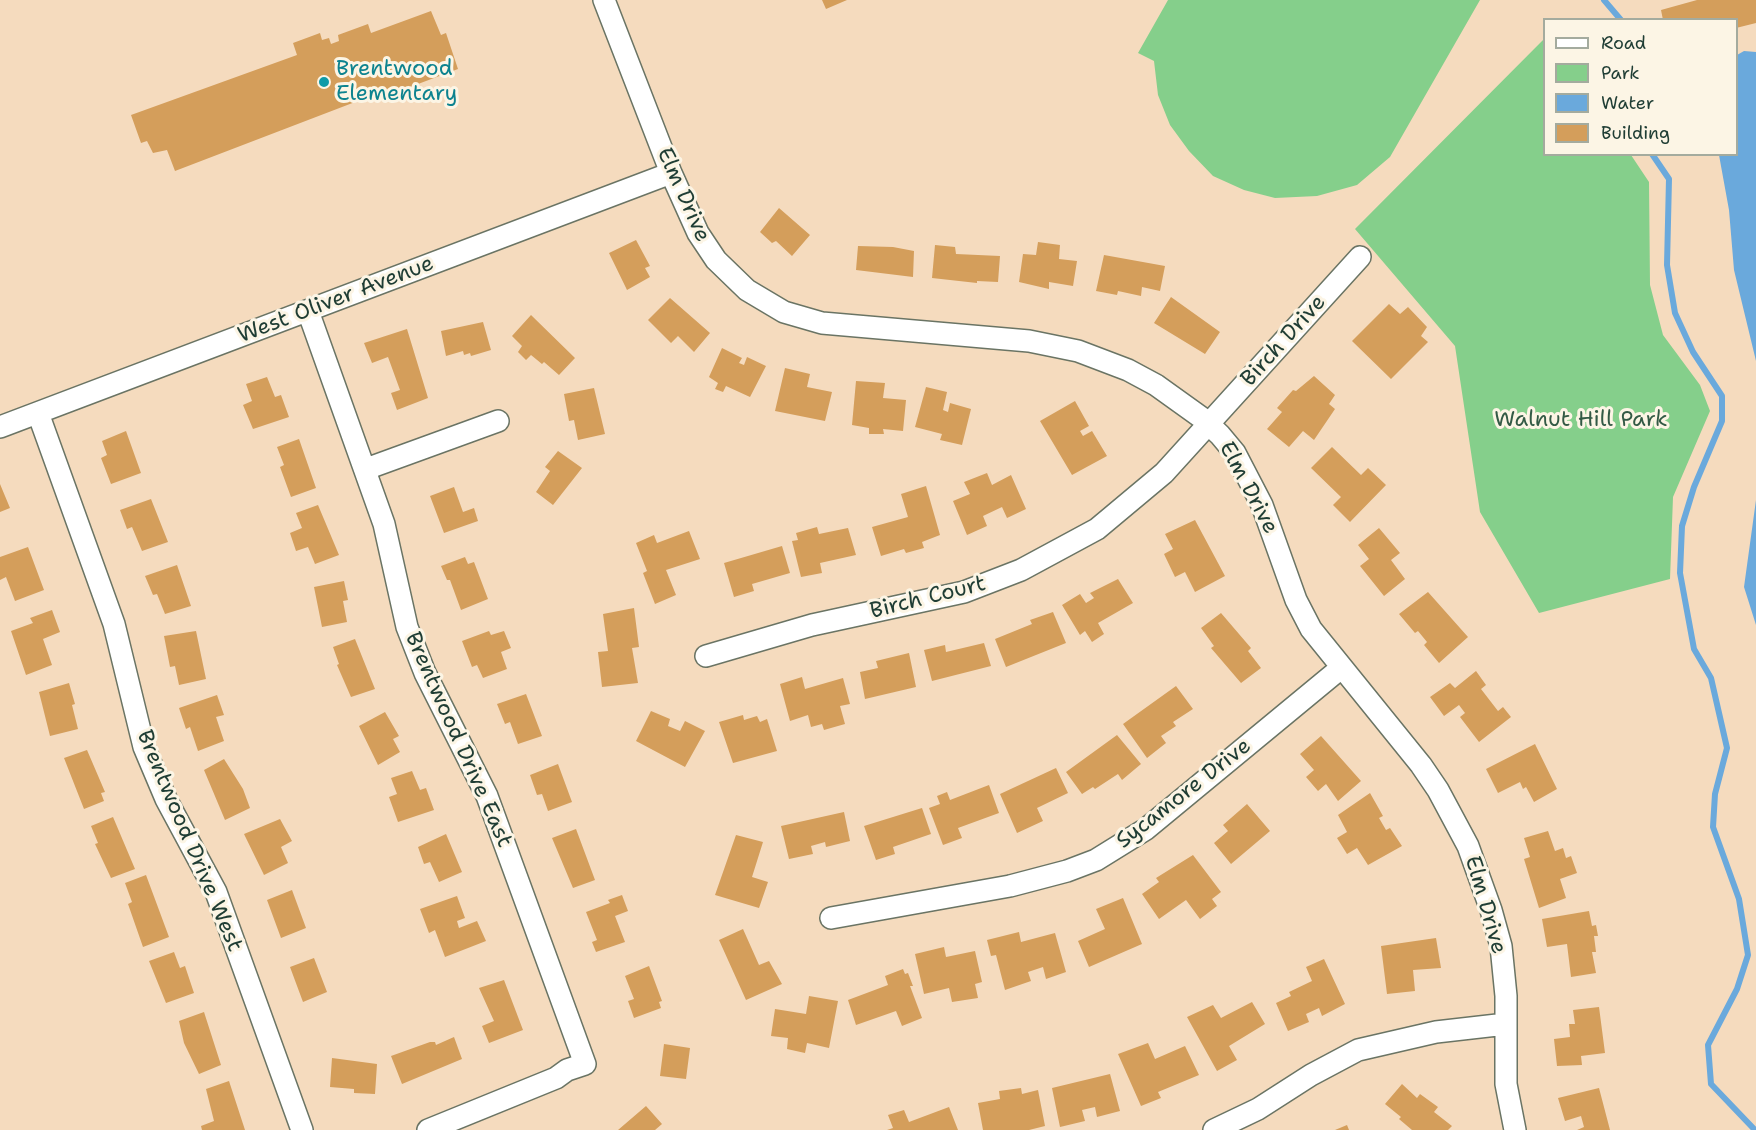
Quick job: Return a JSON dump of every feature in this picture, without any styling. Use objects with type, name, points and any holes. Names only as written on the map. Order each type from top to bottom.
[{"type":"street","name":"Elm Drive","points":[[604,0],[671,173],[698,233],[716,260],[747,290],[784,312],[822,323],[1029,341],[1078,351],[1128,370],[1156,385],[1209,424],[1234,453],[1262,505],[1296,600],[1311,629],[1421,765],[1438,790],[1468,846],[1501,946],[1506,996],[1506,1084],[1515,1130]]},
{"type":"street","name":"West Oliver Avenue","points":[[0,428],[671,173]]},
{"type":"street","name":"Birch Drive","points":[[1209,424],[1360,257]]},
{"type":"street","name":"Brentwood Drive East","points":[[308,311],[366,469],[394,560],[407,627],[446,717],[474,767],[487,796],[585,1064],[428,1130]]},
{"type":"street","name":"Brentwood Drive West","points":[[38,413],[114,624],[144,747],[166,799],[216,892],[302,1130]]},
{"type":"street","points":[[366,469],[498,421]]},
{"type":"street","name":"Birch Court","points":[[706,656],[812,625],[964,592],[1021,570],[1097,529],[1136,499],[1164,473],[1209,424]]},
{"type":"street","name":"Sycamore Drive","points":[[831,918],[1010,886],[1068,871],[1096,860],[1146,829],[1341,668]]},
{"type":"street","points":[[1214,1130],[1258,1109],[1311,1075],[1358,1050],[1436,1032],[1506,1024]]},
{"type":"green space","points":[[1168,0],[1480,0],[1390,157],[1357,185],[1317,196],[1275,198],[1244,190],[1213,176],[1189,151],[1170,125],[1158,95],[1154,61],[1138,53]]},
{"type":"green space","name":"Walnut Hill Park","points":[[1543,40],[1543,156],[1632,156],[1649,182],[1650,285],[1663,335],[1700,385],[1710,411],[1673,497],[1670,579],[1539,613],[1480,512],[1455,346],[1355,229]]},
{"type":"water","points":[[1744,51],[1756,52],[1756,361],[1734,270],[1729,210],[1719,156],[1738,156],[1738,54]]},
{"type":"water","points":[[1756,500],[1756,625],[1744,587]]},
{"type":"building","points":[[822,0],[847,0],[826,9]]},
{"type":"building","points":[[1697,0],[1756,0],[1756,23],[1738,28],[1738,18],[1663,18],[1661,10]]},
{"type":"building","name":"Brentwood Elementary","points":[[431,11],[441,35],[446,33],[458,69],[378,99],[376,94],[175,171],[167,150],[153,153],[147,141],[141,143],[131,115],[297,55],[293,43],[320,33],[322,40],[329,38],[331,44],[339,41],[338,35],[368,24],[371,33]]},
{"type":"building","points":[[779,208],[810,235],[792,256],[776,241],[772,243],[760,232]]},
{"type":"building","points":[[636,240],[650,266],[645,268],[650,277],[627,290],[609,253]]},
{"type":"building","points":[[1038,242],[1060,245],[1059,259],[1077,261],[1073,286],[1049,282],[1049,289],[1019,282],[1023,254],[1036,255]]},
{"type":"building","points":[[935,245],[955,247],[956,254],[1000,256],[998,282],[977,281],[977,283],[932,278]]},
{"type":"building","points":[[858,246],[893,247],[914,251],[913,277],[856,270]]},
{"type":"building","points":[[1104,255],[1165,266],[1160,291],[1142,287],[1141,296],[1118,291],[1117,295],[1096,291]]},
{"type":"building","points":[[1171,297],[1220,332],[1205,354],[1154,323]]},
{"type":"building","points":[[670,298],[710,333],[694,352],[678,336],[671,343],[648,320]]},
{"type":"building","points":[[1389,304],[1400,314],[1408,307],[1427,327],[1421,336],[1428,342],[1391,379],[1352,341]]},
{"type":"building","points":[[531,315],[575,358],[559,375],[544,362],[542,364],[531,355],[526,360],[518,352],[522,346],[512,336]]},
{"type":"building","points":[[483,322],[491,350],[471,356],[470,353],[464,355],[463,351],[446,356],[441,331]]},
{"type":"building","points":[[407,329],[428,398],[397,410],[391,393],[400,390],[388,357],[372,363],[364,343]]},
{"type":"building","points":[[722,348],[742,358],[739,363],[744,365],[747,357],[766,366],[750,397],[726,386],[723,392],[715,389],[718,383],[709,377]]},
{"type":"building","points":[[785,368],[810,374],[807,387],[832,392],[825,421],[775,411]]},
{"type":"building","points":[[1314,376],[1335,395],[1329,404],[1335,409],[1314,440],[1303,431],[1289,447],[1267,429],[1282,412],[1277,408],[1293,390],[1296,391]]},
{"type":"building","points":[[267,377],[275,397],[281,395],[289,417],[253,429],[243,405],[252,401],[246,384]]},
{"type":"building","points":[[856,381],[885,383],[883,398],[906,400],[903,431],[883,429],[884,434],[869,434],[869,428],[852,425]]},
{"type":"building","points":[[926,387],[947,392],[943,410],[948,412],[950,403],[971,409],[962,445],[940,440],[942,434],[915,427]]},
{"type":"building","points":[[594,388],[605,434],[578,440],[574,420],[569,421],[564,394]]},
{"type":"building","points":[[1075,401],[1089,426],[1080,431],[1083,436],[1092,431],[1107,456],[1072,475],[1040,421]]},
{"type":"building","points":[[126,431],[141,473],[111,484],[101,458],[107,455],[102,441]]},
{"type":"building","points":[[299,439],[316,488],[291,497],[280,467],[284,465],[277,447]]},
{"type":"building","points":[[1332,447],[1361,475],[1368,468],[1386,485],[1350,522],[1333,505],[1341,497],[1311,468]]},
{"type":"building","points":[[558,451],[582,468],[553,505],[536,492],[550,471],[545,467]]},
{"type":"building","points":[[987,473],[992,485],[1011,475],[1026,509],[1007,518],[1002,507],[983,516],[987,526],[967,535],[953,501],[970,494],[964,482]]},
{"type":"building","points":[[0,484],[10,508],[0,512]]},
{"type":"building","points":[[926,486],[940,535],[922,542],[924,548],[906,553],[904,549],[881,556],[872,527],[908,517],[901,494]]},
{"type":"building","points":[[454,487],[463,512],[474,508],[478,521],[444,533],[430,496]]},
{"type":"building","points":[[151,499],[168,542],[142,551],[132,527],[127,529],[120,510]]},
{"type":"building","points":[[318,505],[339,555],[315,564],[308,547],[296,551],[290,533],[302,528],[296,513]]},
{"type":"building","points":[[1195,520],[1225,576],[1195,592],[1185,572],[1175,577],[1164,554],[1173,549],[1165,534]]},
{"type":"building","points":[[817,527],[819,534],[848,528],[856,555],[820,563],[822,573],[801,577],[792,541],[798,540],[796,533]]},
{"type":"building","points":[[1379,528],[1400,553],[1391,560],[1405,579],[1384,596],[1360,566],[1369,559],[1358,545]]},
{"type":"building","points":[[689,531],[700,559],[666,570],[676,595],[655,604],[643,573],[647,571],[636,543],[654,535],[657,543]]},
{"type":"building","points":[[782,546],[790,573],[752,584],[754,591],[734,597],[724,563]]},
{"type":"building","points":[[28,547],[44,590],[15,601],[6,577],[0,580],[0,557]]},
{"type":"building","points":[[465,557],[468,564],[474,562],[488,599],[461,610],[450,580],[447,580],[441,566]]},
{"type":"building","points":[[177,565],[191,606],[165,614],[157,594],[153,595],[145,576]]},
{"type":"building","points":[[1118,579],[1133,603],[1098,623],[1104,634],[1092,642],[1085,631],[1080,635],[1062,605],[1080,594],[1086,603],[1094,598],[1090,593]]},
{"type":"building","points":[[344,581],[348,600],[343,601],[347,622],[322,627],[314,587]]},
{"type":"building","points":[[1428,592],[1468,637],[1439,663],[1424,645],[1427,642],[1418,631],[1415,633],[1399,614]]},
{"type":"building","points":[[634,608],[639,647],[632,648],[638,683],[602,687],[598,652],[608,651],[603,614]]},
{"type":"building","points":[[52,610],[60,632],[43,639],[52,665],[26,675],[11,631],[33,623],[30,618]]},
{"type":"building","points":[[1053,612],[1066,643],[1006,667],[995,639],[1032,624],[1030,620]]},
{"type":"building","points":[[1221,613],[1251,648],[1248,651],[1261,668],[1241,683],[1211,648],[1214,646],[1201,628]]},
{"type":"building","points":[[196,631],[206,679],[179,685],[175,666],[170,667],[164,636]]},
{"type":"building","points":[[489,631],[491,635],[504,631],[511,648],[501,652],[507,669],[483,678],[477,665],[472,667],[462,641]]},
{"type":"building","points":[[355,639],[375,689],[351,697],[337,665],[339,664],[333,647]]},
{"type":"building","points":[[984,643],[991,666],[932,681],[924,650],[945,645],[946,652]]},
{"type":"building","points":[[909,653],[916,687],[865,699],[860,672],[878,668],[876,661]]},
{"type":"building","points":[[1476,671],[1486,685],[1481,689],[1498,711],[1503,707],[1511,717],[1479,742],[1460,717],[1465,713],[1459,705],[1444,716],[1430,697],[1450,683],[1455,688]]},
{"type":"building","points":[[802,677],[805,689],[843,678],[850,704],[840,706],[845,724],[824,730],[822,724],[811,727],[808,715],[790,721],[780,684]]},
{"type":"building","points":[[69,683],[75,704],[72,705],[78,729],[50,736],[39,692]]},
{"type":"building","points":[[1176,686],[1193,709],[1173,722],[1176,726],[1161,736],[1166,743],[1147,758],[1123,724]]},
{"type":"building","points":[[526,694],[542,736],[518,744],[510,722],[505,724],[497,704]]},
{"type":"building","points":[[217,695],[224,715],[216,717],[224,741],[198,751],[190,727],[186,729],[179,708]]},
{"type":"building","points":[[651,711],[670,719],[668,726],[680,731],[685,721],[705,731],[685,767],[636,741]]},
{"type":"building","points":[[385,712],[399,736],[393,739],[400,752],[378,765],[359,726]]},
{"type":"building","points":[[743,715],[744,720],[757,716],[760,722],[767,719],[777,751],[733,763],[719,722]]},
{"type":"building","points":[[1117,735],[1141,764],[1122,780],[1118,774],[1095,789],[1093,787],[1082,794],[1066,772]]},
{"type":"building","points":[[1321,736],[1361,781],[1338,801],[1326,784],[1318,791],[1306,777],[1314,770],[1300,754]]},
{"type":"building","points":[[1535,744],[1557,789],[1534,802],[1526,787],[1523,789],[1520,782],[1498,793],[1486,769]]},
{"type":"building","points":[[87,750],[105,792],[101,793],[104,801],[84,809],[64,758]]},
{"type":"building","points":[[224,759],[243,789],[250,808],[225,820],[204,770]]},
{"type":"building","points":[[558,764],[572,802],[548,811],[542,794],[537,795],[530,775]]},
{"type":"building","points":[[1056,768],[1068,793],[1037,808],[1043,821],[1017,833],[1000,794]]},
{"type":"building","points":[[412,771],[420,790],[426,788],[434,810],[398,822],[389,797],[397,794],[391,778]]},
{"type":"building","points":[[989,785],[999,813],[958,828],[962,838],[943,845],[929,808],[940,804],[937,796],[947,792],[950,800]]},
{"type":"building","points":[[1370,793],[1383,816],[1379,818],[1386,830],[1390,828],[1402,846],[1368,865],[1357,848],[1347,854],[1337,838],[1347,832],[1338,815]]},
{"type":"building","points":[[1247,804],[1270,831],[1231,864],[1214,843],[1228,831],[1223,825]]},
{"type":"building","points":[[922,808],[931,834],[893,847],[895,854],[876,860],[864,826]]},
{"type":"building","points":[[844,812],[850,841],[826,847],[825,842],[811,846],[813,854],[789,859],[781,826]]},
{"type":"building","points":[[113,817],[135,869],[111,878],[95,844],[98,843],[91,826]]},
{"type":"building","points":[[280,819],[292,841],[281,847],[288,863],[264,875],[244,834]]},
{"type":"building","points":[[576,829],[595,880],[573,888],[552,838]]},
{"type":"building","points":[[1548,831],[1555,851],[1563,848],[1566,858],[1571,856],[1577,873],[1560,879],[1566,898],[1539,908],[1524,859],[1530,857],[1524,838]]},
{"type":"building","points":[[446,834],[462,872],[439,882],[430,862],[424,864],[418,847]]},
{"type":"building","points":[[736,835],[763,842],[752,877],[768,882],[759,908],[715,895]]},
{"type":"building","points":[[1193,855],[1221,892],[1212,899],[1217,906],[1200,919],[1186,900],[1159,919],[1142,894],[1159,882],[1156,878]]},
{"type":"building","points":[[146,875],[169,937],[143,947],[128,904],[132,902],[125,883]]},
{"type":"building","points":[[292,890],[306,928],[281,938],[267,900]]},
{"type":"building","points":[[622,895],[628,911],[615,916],[625,942],[596,952],[592,942],[597,940],[586,912],[610,903],[608,900]]},
{"type":"building","points":[[457,896],[465,918],[457,921],[459,928],[477,921],[486,941],[445,957],[435,930],[429,933],[420,909]]},
{"type":"building","points":[[1123,898],[1142,944],[1089,967],[1078,941],[1105,929],[1096,909]]},
{"type":"building","points":[[1589,911],[1592,926],[1596,925],[1598,936],[1594,936],[1596,952],[1592,952],[1596,973],[1571,977],[1567,944],[1547,947],[1542,919]]},
{"type":"building","points":[[743,929],[759,965],[769,961],[782,984],[746,1000],[719,940]]},
{"type":"building","points":[[1019,932],[1021,942],[1055,933],[1066,972],[1046,979],[1043,967],[1028,972],[1031,981],[1005,990],[996,955],[991,956],[987,940]]},
{"type":"building","points":[[1436,938],[1441,968],[1413,970],[1415,991],[1387,994],[1381,946]]},
{"type":"building","points":[[944,947],[946,957],[975,951],[982,982],[975,984],[978,998],[952,1002],[949,988],[924,994],[915,954]]},
{"type":"building","points":[[174,952],[180,968],[185,966],[194,993],[166,1003],[149,961]]},
{"type":"building","points":[[314,958],[327,992],[303,1002],[290,967]]},
{"type":"building","points":[[1324,959],[1345,1004],[1322,1016],[1319,1008],[1306,1014],[1309,1022],[1288,1031],[1276,1003],[1291,996],[1289,992],[1312,981],[1306,967]]},
{"type":"building","points":[[649,966],[662,1001],[659,1002],[661,1008],[634,1018],[628,1001],[634,999],[625,976]]},
{"type":"building","points":[[903,969],[905,974],[908,973],[913,986],[910,986],[922,1018],[902,1026],[896,1011],[856,1025],[848,1000],[888,985],[885,976]]},
{"type":"building","points":[[504,980],[523,1030],[489,1043],[482,1026],[494,1021],[479,988]]},
{"type":"building","points":[[809,996],[838,1001],[829,1048],[807,1043],[805,1053],[787,1049],[788,1038],[771,1036],[775,1009],[806,1014]]},
{"type":"building","points":[[1252,1002],[1265,1024],[1229,1046],[1237,1060],[1217,1071],[1187,1017],[1213,1005],[1221,1018]]},
{"type":"building","points":[[1599,1007],[1605,1053],[1581,1056],[1582,1065],[1557,1066],[1554,1039],[1570,1037],[1569,1024],[1575,1024],[1573,1010]]},
{"type":"building","points":[[204,1012],[221,1065],[199,1074],[184,1043],[179,1021]]},
{"type":"building","points":[[454,1037],[462,1059],[402,1084],[391,1056],[430,1042],[435,1042],[436,1045]]},
{"type":"building","points":[[1148,1043],[1155,1059],[1185,1046],[1199,1075],[1158,1092],[1161,1098],[1141,1106],[1118,1054]]},
{"type":"building","points":[[664,1044],[690,1048],[686,1079],[660,1076]]},
{"type":"building","points":[[332,1058],[377,1064],[375,1094],[354,1093],[354,1089],[330,1087]]},
{"type":"building","points":[[1110,1074],[1120,1111],[1097,1117],[1095,1107],[1082,1110],[1085,1121],[1060,1127],[1052,1088]]},
{"type":"building","points":[[229,1081],[245,1130],[202,1130],[201,1126],[214,1121],[206,1089]]},
{"type":"building","points":[[1402,1084],[1417,1098],[1420,1094],[1438,1107],[1434,1112],[1452,1126],[1448,1130],[1412,1130],[1385,1104]]},
{"type":"building","points":[[1021,1088],[1022,1094],[1038,1090],[1045,1126],[1029,1130],[983,1130],[978,1103],[1000,1099],[999,1091]]},
{"type":"building","points":[[1599,1088],[1610,1130],[1577,1130],[1584,1127],[1581,1116],[1565,1121],[1558,1098]]},
{"type":"building","points":[[646,1106],[662,1124],[655,1130],[618,1130]]},
{"type":"building","points":[[949,1107],[958,1130],[887,1130],[893,1128],[888,1115],[904,1110],[909,1122]]},
{"type":"building","points":[[1347,1125],[1349,1130],[1335,1130]]},
{"type":"waterway","points":[[1604,0],[1619,18]]},
{"type":"waterway","points":[[1653,156],[1669,179],[1667,265],[1675,313],[1693,352],[1722,396],[1722,421],[1694,487],[1682,526],[1680,573],[1694,649],[1711,678],[1727,748],[1715,794],[1713,827],[1739,899],[1748,955],[1737,989],[1708,1045],[1711,1084],[1755,1130]]},
{"type":"place","name":"Brentwood Elementary","points":[[324,82]]}]
